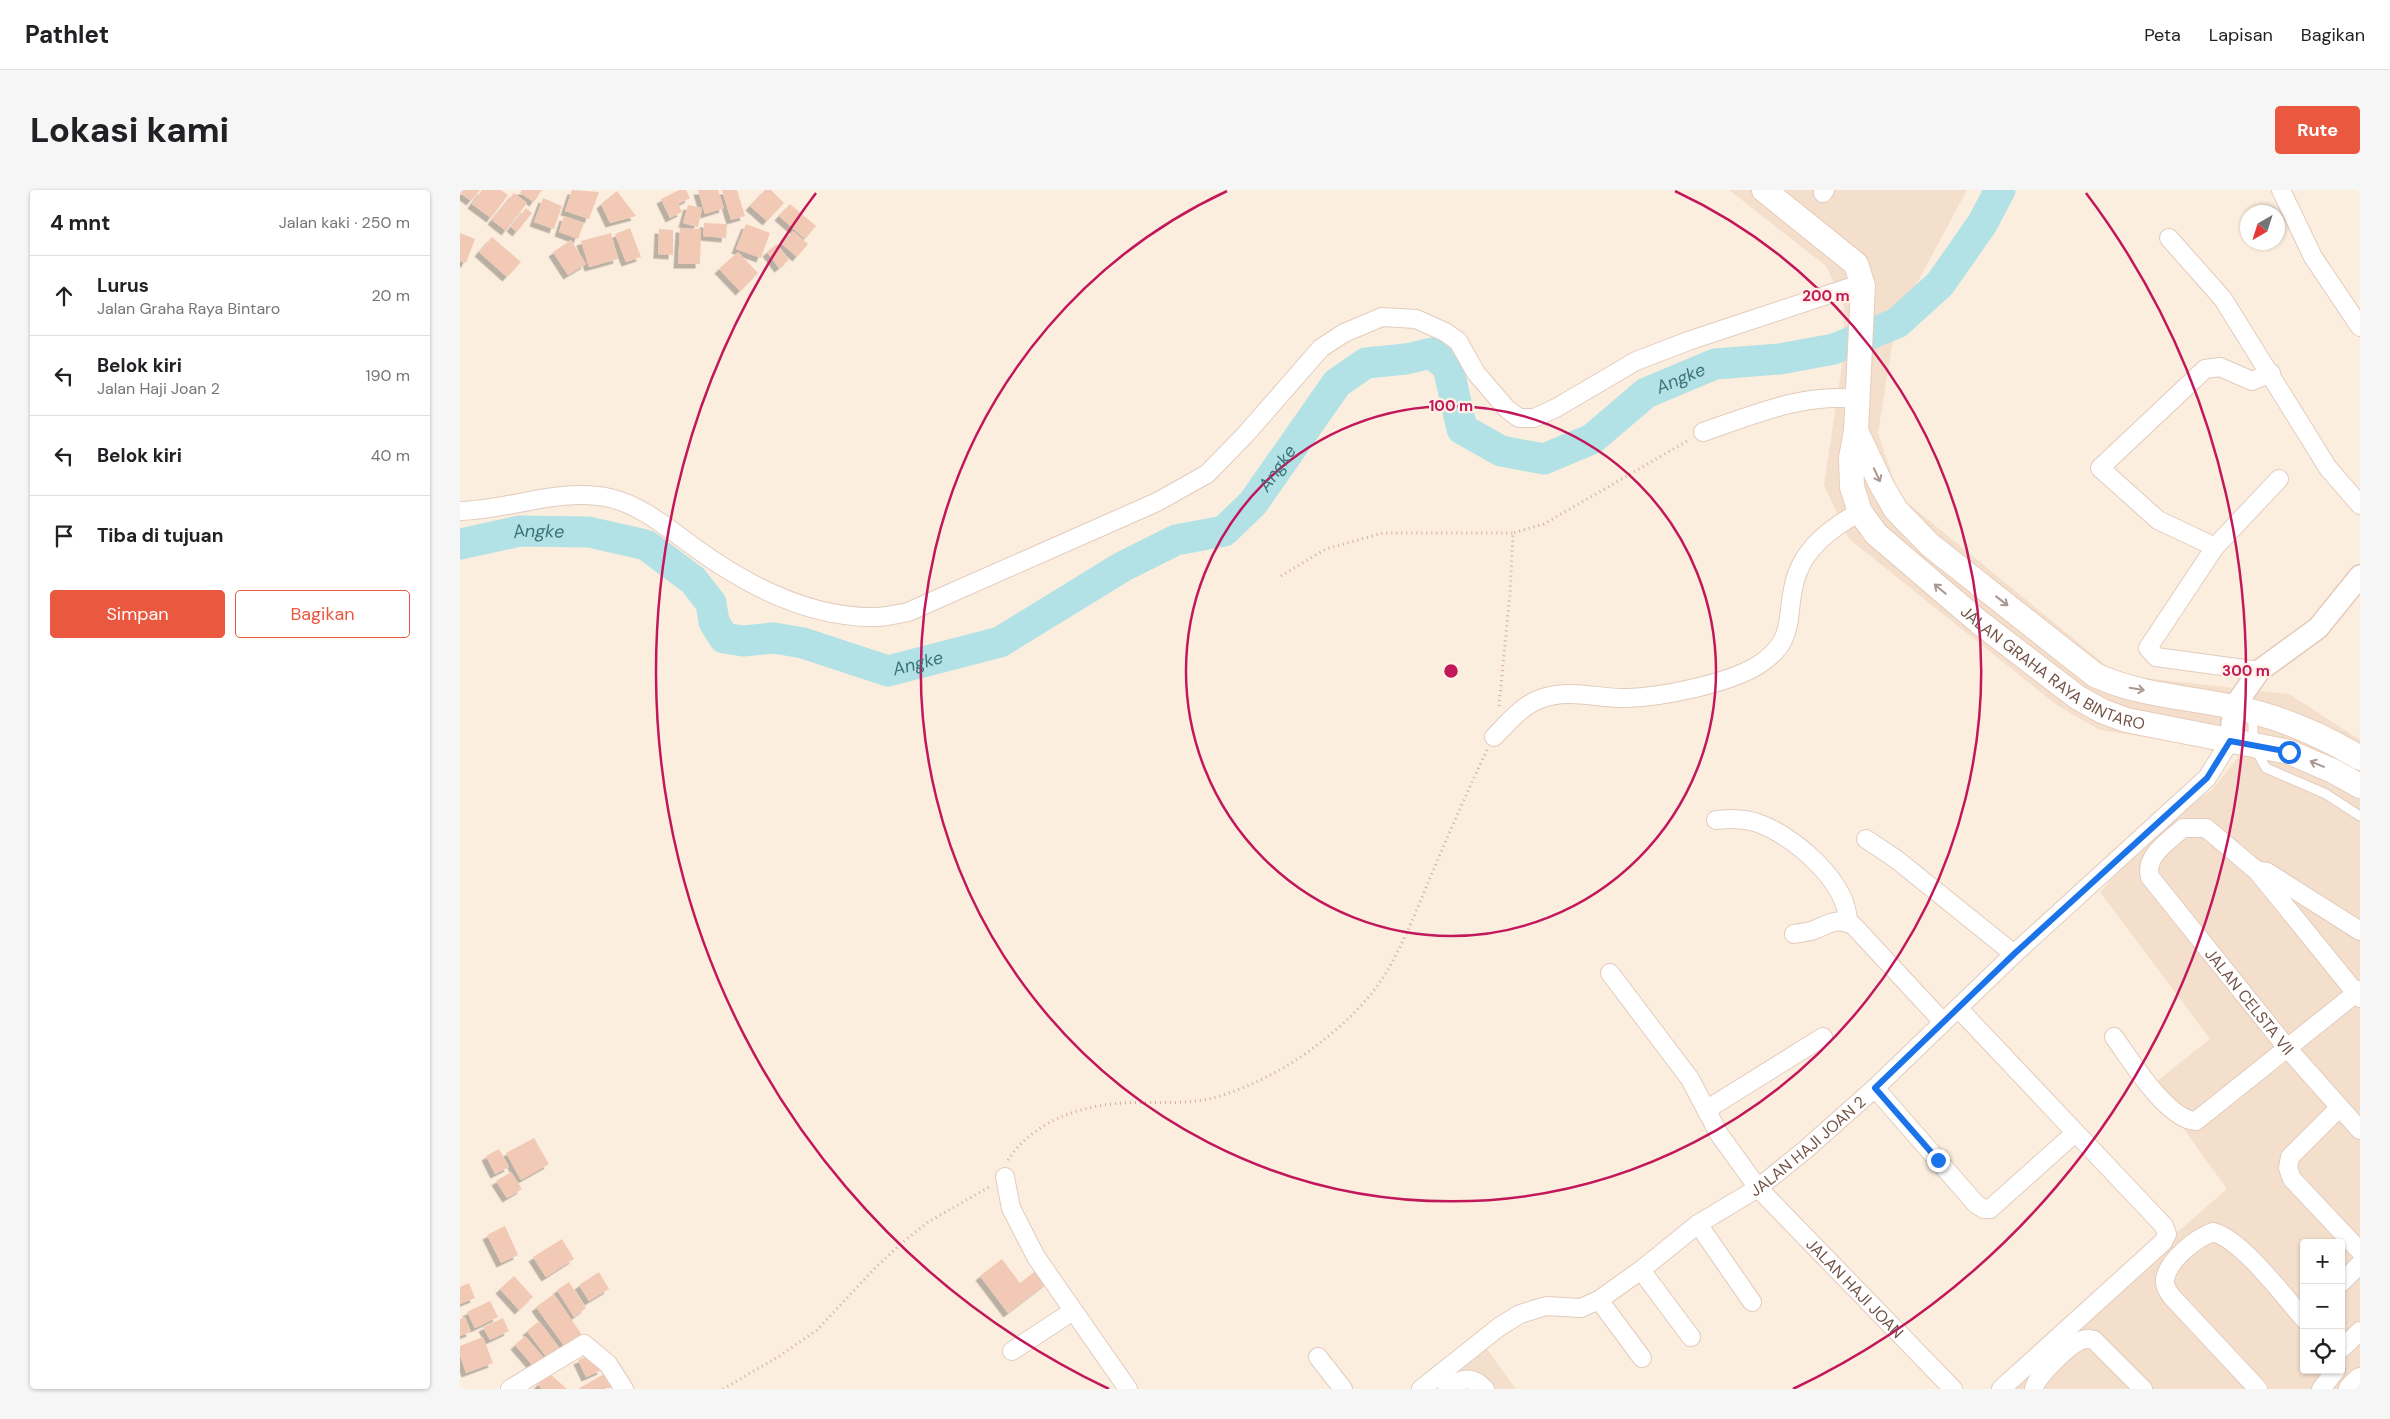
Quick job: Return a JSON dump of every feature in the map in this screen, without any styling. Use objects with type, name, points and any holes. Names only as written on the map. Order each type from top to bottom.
[{"type":"main road","points":[[1764,190],[1856,264],[1862,297]]},
{"type":"main road","name":"JALAN GRAHA RAYA BINTARO","points":[[1862,297],[1856,431],[1851,458],[1852,488],[1860,512],[1876,534],[1979,622],[2077,697],[2102,711],[2126,720],[2289,752],[2333,771],[2360,786]]},
{"type":"main road","name":"JALAN GRAHA RAYA BINTARO","points":[[1856,431],[1882,486],[1896,510],[1930,545],[2096,675],[2119,686],[2243,709],[2297,727],[2360,758]]},
{"type":"main road","points":[[2351,1389],[2360,1380]]},
{"type":"street","points":[[2281,190],[2313,257],[2360,327]]},
{"type":"street","points":[[2169,238],[2223,299],[2328,468],[2360,505]]},
{"type":"street","points":[[460,511],[567,496],[610,498],[633,506],[707,556],[758,587],[814,610],[845,616],[876,617],[908,612],[1157,502],[1207,474],[1246,434],[1321,348],[1344,333],[1382,317],[1416,319],[1445,332],[1458,342],[1476,373],[1506,409],[1519,418],[1534,418],[1556,408],[1636,361],[1848,288],[1862,297]]},
{"type":"street","points":[[2216,547],[2158,520],[2100,468],[2205,369],[2220,367],[2252,380],[2270,373]]},
{"type":"street","points":[[1703,432],[1796,401],[1836,397],[1857,389]]},
{"type":"street","points":[[2259,672],[2156,657],[2148,648],[2216,547],[2279,479]]},
{"type":"street","points":[[1494,738],[1522,709],[1540,699],[1558,694],[1628,698],[1684,690],[1731,677],[1756,666],[1774,652],[1785,637],[1791,619],[1796,575],[1802,562],[1824,535],[1838,524],[1860,512]]},
{"type":"street","points":[[2241,743],[2243,709],[2259,672],[2318,628],[2360,576]]},
{"type":"street","name":"JALAN HAJI JOAN 2","points":[[1421,1389],[1499,1327],[1520,1314],[1546,1306],[1581,1308],[1599,1300],[1641,1270],[1698,1224],[1758,1188],[1805,1150],[1875,1088],[2014,954],[2207,778],[2241,743]]},
{"type":"street","points":[[1716,820],[1738,818],[1767,827],[1809,855],[1836,886],[1848,911],[1848,923]]},
{"type":"street","name":"JALAN CELSTA VII","points":[[2257,871],[2206,828],[2198,826],[2183,828],[2151,859],[2147,868],[2150,878],[2288,1050],[2338,1109],[2360,1130]]},
{"type":"street","points":[[1866,840],[1896,859],[2014,954]]},
{"type":"street","points":[[2257,871],[2267,872],[2360,931]]},
{"type":"street","points":[[2114,1037],[2157,1095],[2188,1121],[2196,1121],[2359,994],[2257,871]]},
{"type":"street","points":[[1794,934],[1813,930],[1835,920],[1848,923],[1857,929],[1943,1022]]},
{"type":"street","name":"JALAN HAJI JOAN","points":[[1610,973],[1690,1078],[1719,1134],[1758,1188],[1952,1389]]},
{"type":"street","points":[[1958,1008],[2164,1226],[2167,1234],[2166,1239],[2001,1389]]},
{"type":"street","points":[[1706,1110],[1823,1037]]},
{"type":"street","points":[[1875,1088],[1976,1204],[1984,1209],[1990,1209],[2075,1133]]},
{"type":"street","points":[[2338,1109],[2290,1157],[2288,1168],[2292,1179],[2360,1250]]},
{"type":"street","points":[[1005,1177],[1011,1208],[1022,1233],[1073,1311],[1128,1389]]},
{"type":"street","points":[[1698,1224],[1752,1302]]},
{"type":"street","points":[[2258,1389],[2172,1297],[2167,1290],[2165,1280],[2169,1269],[2177,1258],[2195,1243],[2213,1232],[2220,1234],[2237,1245],[2300,1314]]},
{"type":"street","points":[[2345,1279],[2360,1264]]},
{"type":"street","points":[[1641,1270],[1691,1337]]},
{"type":"street","points":[[1599,1300],[1642,1358]]},
{"type":"street","points":[[1012,1351],[1073,1311]]},
{"type":"street","points":[[2345,1345],[2360,1331]]},
{"type":"street","points":[[2034,1389],[2037,1380],[2047,1369],[2080,1341],[2088,1339],[2094,1340],[2143,1389]]},
{"type":"street","points":[[510,1389],[584,1344],[608,1364],[624,1389]]},
{"type":"street","points":[[1318,1357],[1343,1389]]},
{"type":"street","points":[[2321,1389],[2333,1374]]},
{"type":"street","points":[[1447,1389],[1457,1382],[1468,1379],[1480,1384],[1485,1389]]},
{"type":"lane","points":[[2241,743],[2266,768],[2326,794],[2360,816]]},
{"type":"path","points":[[1281,576],[1326,549],[1383,533],[1513,533],[1544,524],[1703,432]]},
{"type":"path","points":[[723,1389],[778,1358],[817,1330],[875,1268],[928,1222],[1005,1177],[1008,1160],[1036,1130],[1057,1118],[1085,1108],[1122,1103],[1177,1103],[1208,1099],[1241,1088],[1288,1065],[1320,1043],[1356,1011],[1387,972],[1408,930],[1465,795],[1494,738],[1503,686],[1513,533]]},
{"type":"shaded area","points":[[1729,190],[1967,190],[1907,302],[1894,333],[1878,433],[1899,496],[2118,675],[2289,694],[2360,740],[2360,1389],[1997,1389],[2227,1189],[2152,1085],[2210,1039],[2100,892],[2164,823],[2212,790],[2242,752],[2100,730],[2058,706],[1849,539],[1824,485],[1844,351],[1844,306],[1826,266]]},
{"type":"shaded area","points":[[1486,1348],[1516,1389],[1437,1389]]},
{"type":"building","points":[[462,190],[480,190],[471,201],[460,193]]},
{"type":"building","points":[[482,190],[501,190],[508,195],[491,218],[472,204]]},
{"type":"building","points":[[522,190],[542,190],[534,202],[520,193]]},
{"type":"building","points":[[572,190],[599,192],[589,219],[565,211]]},
{"type":"building","points":[[679,190],[686,190],[690,198],[678,204],[682,212],[670,218],[661,199]]},
{"type":"building","points":[[698,190],[718,190],[724,208],[705,214]]},
{"type":"building","points":[[722,190],[737,190],[745,216],[731,220]]},
{"type":"building","points":[[765,190],[771,190],[784,203],[767,221],[750,206]]},
{"type":"building","points":[[617,191],[636,216],[610,223],[601,204]]},
{"type":"building","points":[[514,193],[527,203],[506,231],[492,220]]},
{"type":"building","points":[[543,198],[562,206],[554,229],[534,222]]},
{"type":"building","points":[[790,204],[816,226],[805,239],[779,216]]},
{"type":"building","points":[[688,205],[702,208],[698,227],[683,223]]},
{"type":"building","points":[[526,208],[532,213],[517,232],[511,227]]},
{"type":"building","points":[[564,216],[584,223],[578,239],[559,232]]},
{"type":"building","points":[[704,223],[727,224],[726,238],[703,236]]},
{"type":"building","points":[[746,224],[770,233],[761,258],[736,249]]},
{"type":"building","points":[[630,228],[641,257],[626,262],[615,234]]},
{"type":"building","points":[[680,228],[701,229],[700,264],[678,264]]},
{"type":"building","points":[[659,229],[673,230],[673,255],[658,254]]},
{"type":"building","points":[[793,231],[808,244],[797,257],[782,244]]},
{"type":"building","points":[[460,233],[475,239],[466,263],[460,261]]},
{"type":"building","points":[[611,233],[618,259],[589,267],[581,241]]},
{"type":"building","points":[[492,237],[521,262],[507,277],[479,252]]},
{"type":"building","points":[[571,240],[586,264],[568,275],[553,252]]},
{"type":"building","points":[[777,244],[789,260],[779,268],[767,252]]},
{"type":"building","points":[[738,252],[758,273],[740,291],[719,269]]},
{"type":"building","points":[[534,1138],[549,1164],[521,1180],[506,1153]]},
{"type":"building","points":[[499,1149],[509,1167],[495,1174],[486,1156]]},
{"type":"building","points":[[511,1172],[522,1189],[507,1198],[496,1181]]},
{"type":"building","points":[[505,1226],[518,1255],[501,1263],[487,1235]]},
{"type":"building","points":[[562,1239],[574,1259],[546,1277],[533,1257]]},
{"type":"building","points":[[1002,1259],[1020,1283],[1038,1269],[1048,1282],[1008,1313],[980,1276]]},
{"type":"building","points":[[599,1272],[609,1289],[589,1301],[579,1285]]},
{"type":"building","points":[[514,1276],[533,1297],[519,1310],[500,1289]]},
{"type":"building","points":[[569,1282],[586,1308],[574,1317],[557,1290]]},
{"type":"building","points":[[469,1283],[475,1298],[460,1304],[460,1287]]},
{"type":"building","points":[[554,1294],[582,1335],[565,1347],[536,1307]]},
{"type":"building","points":[[490,1301],[498,1317],[475,1328],[467,1312]]},
{"type":"building","points":[[465,1317],[471,1332],[460,1336],[460,1319]]},
{"type":"building","points":[[503,1318],[509,1331],[490,1340],[483,1327]]},
{"type":"building","points":[[539,1321],[561,1350],[548,1359],[527,1331]]},
{"type":"building","points":[[525,1336],[544,1358],[534,1367],[515,1345]]},
{"type":"building","points":[[483,1337],[493,1363],[466,1373],[460,1355],[460,1346]]},
{"type":"building","points":[[594,1353],[602,1370],[586,1377],[578,1360]]},
{"type":"building","points":[[549,1373],[567,1389],[542,1389],[538,1385]]},
{"type":"building","points":[[604,1374],[612,1388],[578,1389]]},
{"type":"waterway","name":"Angke","points":[[460,544],[520,531],[589,532],[646,545],[693,580],[711,603],[714,622],[724,638],[743,641],[774,638],[803,643],[888,671],[1000,642],[1122,567],[1176,540],[1224,531],[1253,503],[1337,383],[1366,363],[1406,359],[1432,353],[1448,367],[1462,429],[1501,451],[1544,459],[1592,439],[1646,393],[1715,364],[1780,359],[1834,349],[1897,323],[1940,284],[1982,224],[2000,190]]},
{"type":"route","points":[[1938,1160],[1875,1088],[2014,954],[2207,778],[2230,741],[2289,752]]}]
